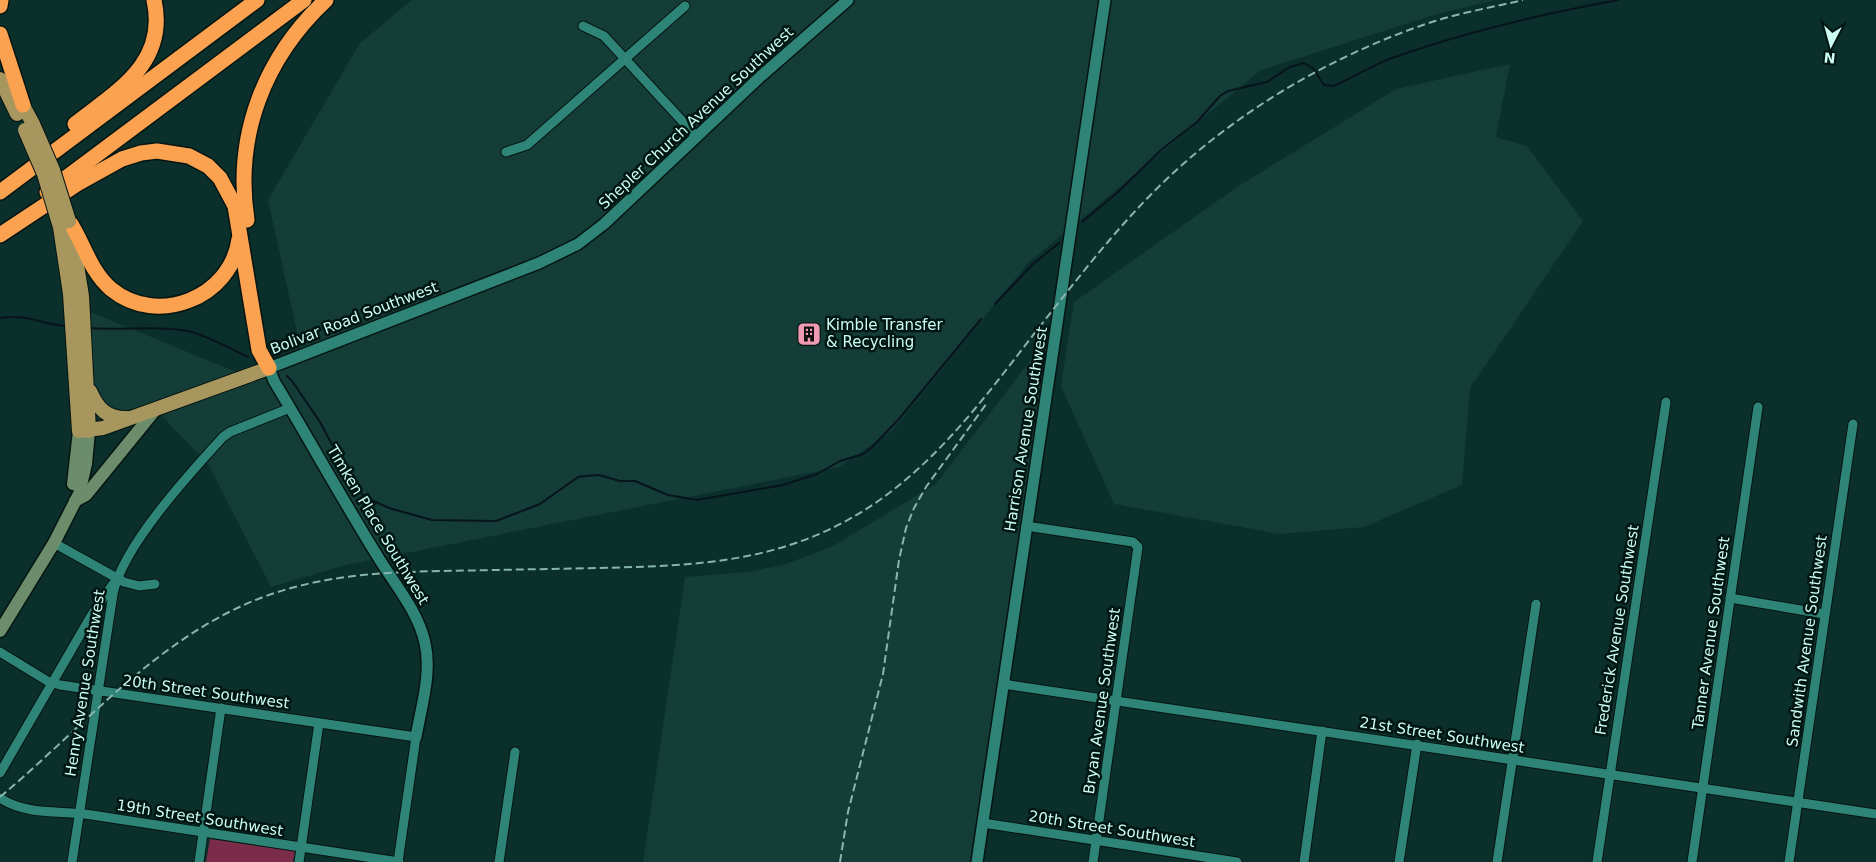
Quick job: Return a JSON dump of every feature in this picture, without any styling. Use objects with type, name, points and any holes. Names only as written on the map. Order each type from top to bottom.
[{"type":"highway","points":[[0,6],[1,0]]},
{"type":"highway","points":[[0,184],[126,84],[136,73],[144,63],[153,42],[156,18],[154,0]]},
{"type":"highway","points":[[0,192],[257,0]]},
{"type":"highway","points":[[0,226],[304,0]]},
{"type":"highway","points":[[269,368],[245,209],[243,172],[245,151],[253,113],[268,75],[293,36],[326,0]]},
{"type":"highway","points":[[0,34],[23,106]]},
{"type":"highway","points":[[0,235],[41,206],[112,164],[132,155],[156,151],[189,156],[212,170],[229,191],[239,223],[259,350],[269,368]]},
{"type":"highway","points":[[65,224],[78,235],[88,260],[104,282],[126,299],[158,307],[190,301],[216,283],[234,258],[238,242],[239,223]]},
{"type":"main road","points":[[0,59],[23,106],[29,127]]},
{"type":"main road","points":[[0,79],[53,170],[79,275],[88,387],[84,431],[73,502],[54,543],[0,630]]},
{"type":"main road","points":[[65,224],[84,431]]},
{"type":"main road","name":"Bolivar Road Southwest","points":[[84,431],[103,428],[156,410],[269,368]]},
{"type":"main road","points":[[88,387],[95,402],[107,414],[119,418],[131,418]]},
{"type":"main road","points":[[73,502],[86,495],[156,410]]},
{"type":"street","name":"Shepler Church Avenue Southwest","points":[[561,253],[604,224],[696,136],[848,0]]},
{"type":"street","name":"Harrison Avenue Southwest","points":[[977,862],[1105,0]]},
{"type":"street","points":[[506,152],[527,145],[685,6]]},
{"type":"street","points":[[584,26],[604,36],[696,136]]},
{"type":"street","name":"Bolivar Road Southwest","points":[[269,368],[561,253]]},
{"type":"street","name":"Timken Place Southwest","points":[[269,368],[290,408],[379,559],[411,607],[426,643],[426,672],[416,737]]},
{"type":"street","name":"Frederick Avenue Southwest","points":[[1596,862],[1666,402]]},
{"type":"street","name":"Tanner Avenue Southwest","points":[[1692,862],[1758,407]]},
{"type":"street","name":"Henry Avenue Southwest","points":[[72,862],[117,578],[147,527],[223,437],[230,432],[290,408]]},
{"type":"street","name":"Sandwith Avenue Southwest","points":[[1789,862],[1853,424]]},
{"type":"street","name":"Bryan Avenue Southwest","points":[[1026,526],[1137,544],[1138,554],[1093,862]]},
{"type":"street","points":[[54,543],[117,578],[136,585],[156,584]]},
{"type":"street","points":[[0,773],[91,616],[117,578]]},
{"type":"street","points":[[1730,598],[1824,614]]},
{"type":"street","points":[[1497,862],[1536,604]]},
{"type":"street","name":"20th Street Southwest","points":[[0,652],[52,683],[416,737]]},
{"type":"street","name":"21st Street Southwest","points":[[1003,684],[1417,744],[1876,814]]},
{"type":"street","points":[[199,862],[221,708]]},
{"type":"street","points":[[299,862],[319,722]]},
{"type":"street","points":[[1304,862],[1322,730]]},
{"type":"street","points":[[398,862],[416,737]]},
{"type":"street","points":[[1399,862],[1417,744]]},
{"type":"street","points":[[499,862],[515,752]]},
{"type":"street","name":"19th Street Southwest","points":[[0,798],[24,809],[79,814],[398,862]]},
{"type":"street","name":"20th Street Southwest","points":[[983,823],[1237,862]]},
{"type":"shaded area","points":[[412,0],[1496,0],[1434,15],[1261,70],[1028,263],[892,431],[839,467],[346,565],[271,587],[208,464],[156,410],[125,414],[110,409],[100,398],[94,385],[90,312],[239,373],[301,350],[268,200],[360,43]]},
{"type":"shaded area","points":[[1510,64],[1496,137],[1527,146],[1583,221],[1470,388],[1462,485],[1364,527],[1280,534],[1114,504],[1061,386],[1074,302],[1237,187],[1396,89]]},
{"type":"shaded area","points":[[1048,337],[970,862],[643,862],[685,577],[747,572],[783,565],[833,546],[936,484]]},
{"type":"shaded area","points":[[210,839],[295,851],[293,862],[206,862]]},
{"type":"waterway","points":[[1082,222],[1118,192],[1161,150],[1197,122],[1220,96],[1228,91],[1267,82],[1290,67],[1304,63],[1313,68],[1324,85],[1333,86],[1387,60],[1450,39],[1533,17],[1618,0]]},
{"type":"waterway","points":[[995,304],[1033,264],[1059,243]]},
{"type":"waterway","points":[[0,318],[19,317],[66,326]]},
{"type":"waterway","points":[[287,376],[320,422],[354,486],[365,497],[389,508],[432,520],[496,521],[540,504],[578,477],[599,475],[620,481],[635,481],[668,495],[697,500],[783,485],[817,474],[840,461],[863,454],[871,448],[899,419],[981,319]]},
{"type":"waterway","points":[[88,328],[163,328],[188,331],[211,339],[248,357]]},
{"type":"railway","points":[[0,797],[93,712],[157,658],[191,634],[227,613],[266,596],[310,583],[376,574],[693,564],[724,560],[785,547],[815,536],[844,522],[906,480],[933,455],[983,399],[1080,276],[1124,224],[1171,175],[1230,126],[1295,84],[1364,48],[1435,21],[1523,0]]},
{"type":"railway","points":[[840,862],[848,812],[883,674],[899,560],[906,528],[914,508],[926,487],[987,403]]},
{"type":"place","name":"Kimble Transfer & Recycling","points":[[809,334]]}]
